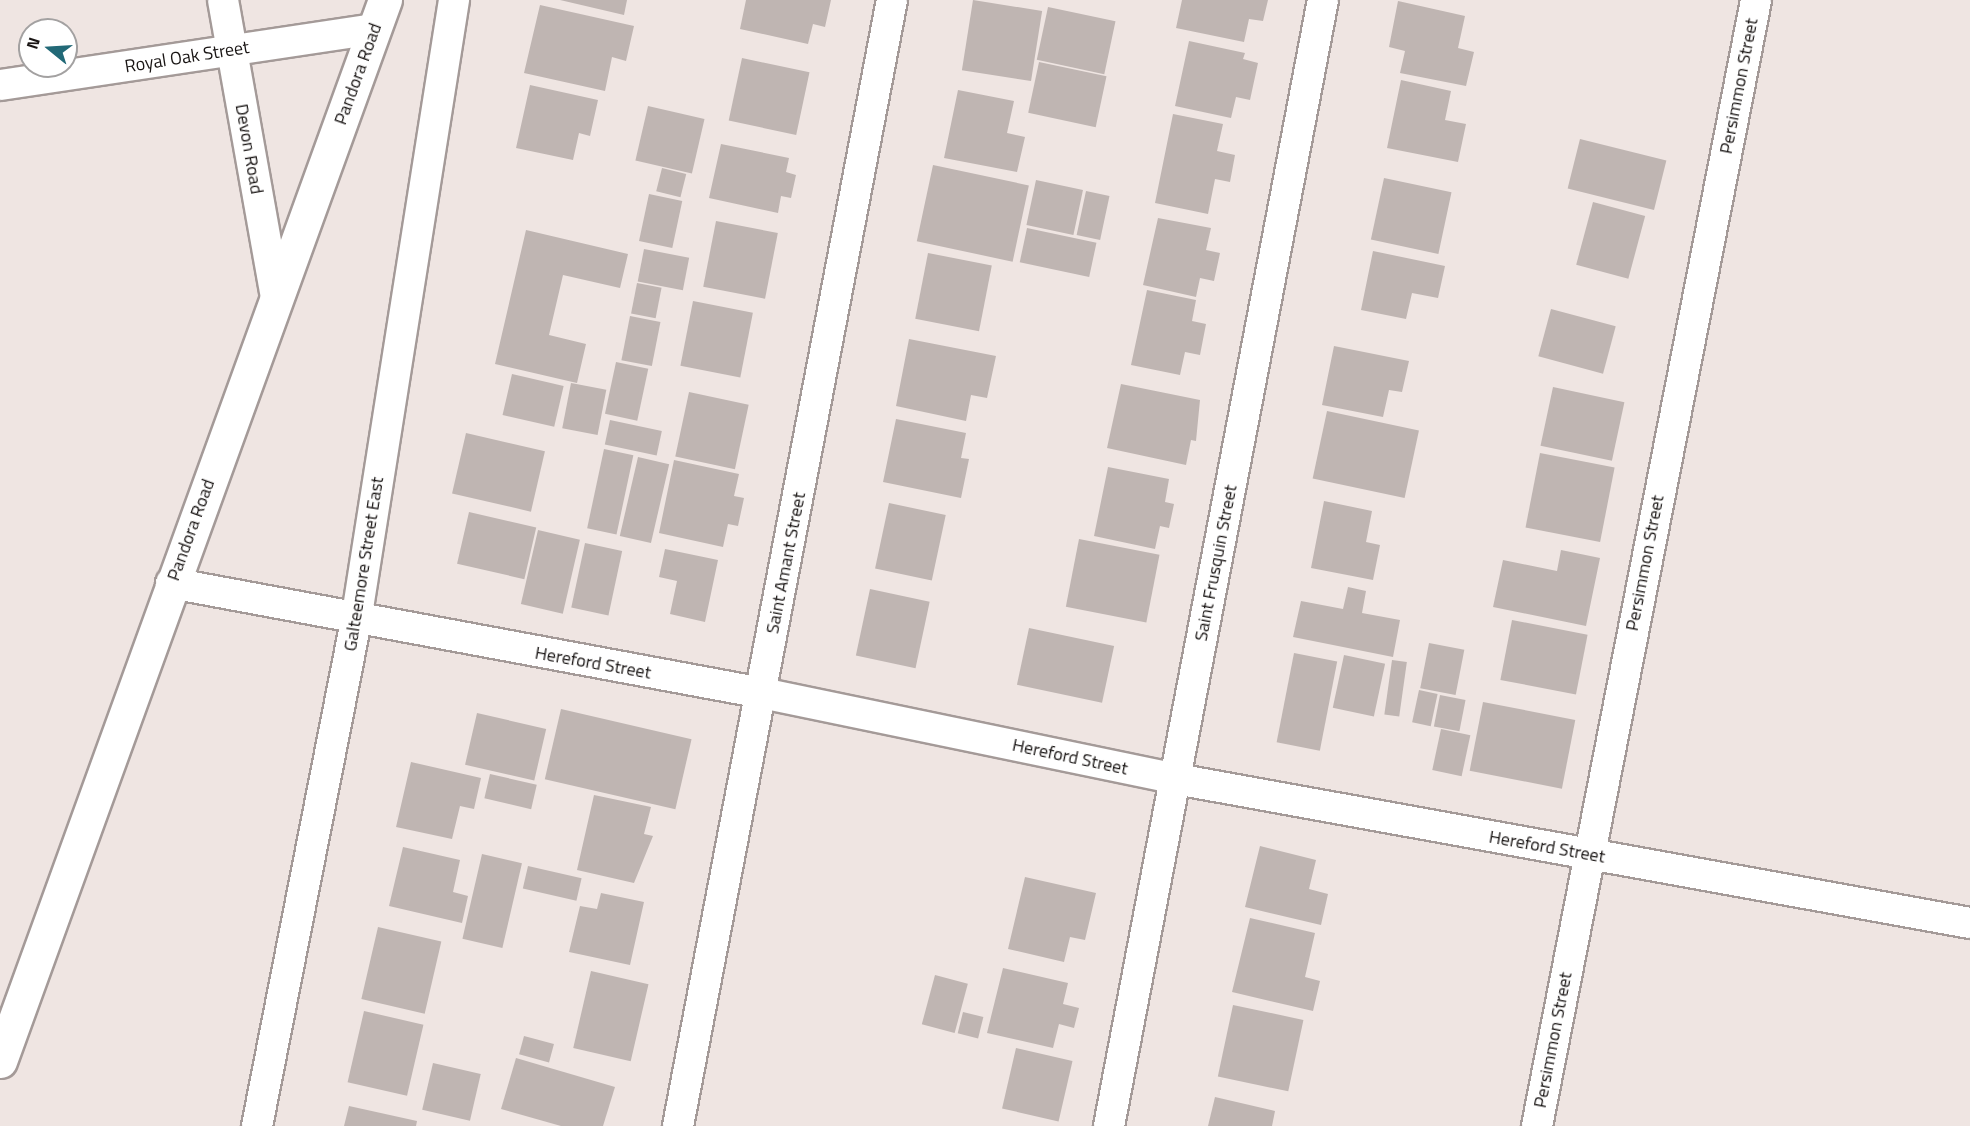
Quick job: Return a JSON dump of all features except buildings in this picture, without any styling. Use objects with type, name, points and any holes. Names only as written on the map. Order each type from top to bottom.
[{"type":"street","name":"Devon Road","points":[[223,0],[276,299]]},
{"type":"street","name":"Galteemore Street East","points":[[257,1126],[356,621],[454,0]]},
{"type":"street","name":"Saint Amant Street","points":[[678,1126],[892,0]]},
{"type":"street","name":"Saint Frusquin Street","points":[[1109,1126],[1323,0]]},
{"type":"street","name":"Persimmon Street","points":[[1537,1126],[1756,0]]},
{"type":"street","name":"Royal Oak Street","points":[[0,85],[231,51],[380,15]]},
{"type":"street","name":"Pandora Road","points":[[0,1061],[171,583],[380,15]]},
{"type":"street","name":"Hereford Street","points":[[171,583],[356,621],[762,693],[1176,779],[1970,923]]}]
